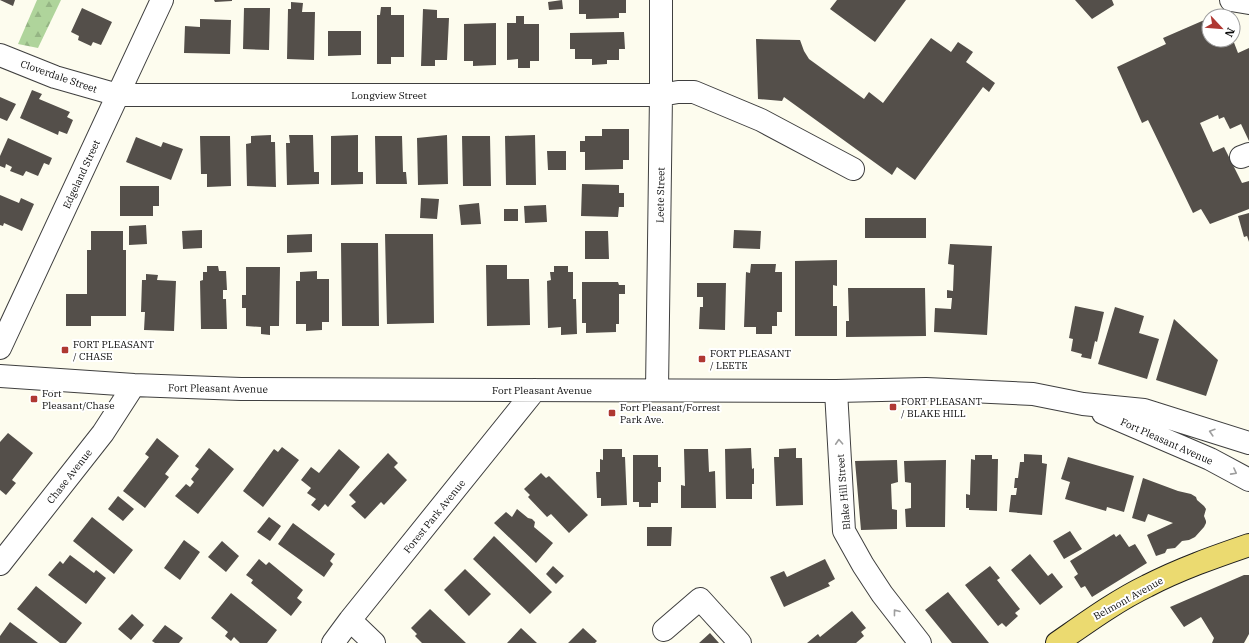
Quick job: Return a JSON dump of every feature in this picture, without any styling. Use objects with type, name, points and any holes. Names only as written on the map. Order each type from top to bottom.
[{"type":"main road","name":"Belmont Avenue","points":[[1057,643],[1091,619],[1146,586],[1195,564],[1249,545]]},
{"type":"street","name":"Edgeland Street","points":[[0,348],[162,0]]},
{"type":"street","name":"Leete Street","points":[[657,390],[661,0]]},
{"type":"street","points":[[1231,0],[1249,3]]},
{"type":"street","name":"Cloverdale Street","points":[[0,55],[55,77],[118,95]]},
{"type":"street","name":"Longview Street","points":[[118,95],[661,95],[678,92],[694,92],[761,120],[853,169]]},
{"type":"street","name":"Fort Pleasant Avenue","points":[[0,376],[134,385],[241,389],[836,391],[926,389],[1034,394],[1083,404],[1144,410],[1249,443]]},
{"type":"street","name":"Chase Avenue","points":[[0,564],[103,432],[134,385]]},
{"type":"street","name":"Forest Park Avenue","points":[[333,643],[535,390]]},
{"type":"street","name":"Blake Hill Street","points":[[836,391],[844,531],[863,565],[882,594],[920,643]]},
{"type":"street","name":"Fort Pleasant Avenue","points":[[1083,404],[1210,459],[1249,480]]},
{"type":"street","points":[[664,630],[700,599],[740,643]]},
{"type":"street","points":[[350,620],[374,643]]},
{"type":"green space","points":[[37,0],[61,0],[38,48],[18,44]]},
{"type":"building","points":[[0,0],[15,0],[13,6]]},
{"type":"building","points":[[214,0],[232,0],[232,1],[215,2]]},
{"type":"building","points":[[562,0],[563,9],[549,10],[548,2]]},
{"type":"building","points":[[579,0],[626,0],[626,13],[619,13],[619,18],[586,19],[586,14],[579,14]]},
{"type":"building","points":[[837,0],[906,0],[875,42],[830,9]]},
{"type":"building","points":[[1075,0],[1112,0],[1114,5],[1092,19]]},
{"type":"building","points":[[291,2],[303,3],[302,12],[315,12],[314,60],[287,59],[288,9],[291,9]]},
{"type":"building","points":[[381,7],[391,7],[391,15],[404,15],[404,57],[391,57],[391,64],[377,64],[377,15],[380,15]]},
{"type":"building","points":[[82,8],[112,22],[101,45],[93,42],[91,46],[78,40],[79,36],[71,32]]},
{"type":"building","points":[[244,8],[270,8],[269,50],[243,49]]},
{"type":"building","points":[[423,9],[437,10],[437,18],[449,18],[447,60],[435,60],[435,66],[421,66]]},
{"type":"building","points":[[516,16],[524,16],[524,24],[539,24],[539,61],[530,61],[530,68],[518,68],[518,59],[507,60],[507,23],[516,23]]},
{"type":"building","points":[[200,19],[231,20],[230,54],[184,53],[185,26],[200,27]]},
{"type":"building","points":[[1201,21],[1201,48],[1236,48],[1238,53],[1249,48],[1249,141],[1241,124],[1230,129],[1224,117],[1219,119],[1218,115],[1200,123],[1213,152],[1224,147],[1242,183],[1249,181],[1249,209],[1210,224],[1201,209],[1193,213],[1148,120],[1142,123],[1117,67],[1166,44],[1163,38]]},
{"type":"building","points":[[496,23],[496,65],[473,66],[473,61],[464,61],[464,24]]},
{"type":"building","points":[[328,31],[361,31],[361,55],[328,56]]},
{"type":"building","points":[[624,32],[625,49],[619,49],[619,60],[607,60],[607,64],[592,65],[592,59],[575,59],[575,49],[570,49],[570,33]]},
{"type":"building","points":[[931,38],[951,52],[958,42],[973,52],[966,62],[995,83],[989,92],[983,87],[915,180],[897,167],[892,175],[784,97],[782,101],[758,99],[756,39],[800,40],[809,59],[864,99],[869,92],[883,103]]},
{"type":"building","points":[[32,90],[42,94],[39,99],[70,112],[67,117],[73,120],[67,134],[59,131],[58,135],[20,118]]},
{"type":"building","points":[[0,97],[16,104],[7,121],[0,118]]},
{"type":"building","points":[[602,129],[629,129],[629,160],[623,160],[623,169],[585,170],[585,152],[580,152],[580,141],[585,141],[585,136],[602,136]]},
{"type":"building","points":[[271,135],[271,142],[275,142],[276,187],[247,186],[246,144],[251,143],[251,136]]},
{"type":"building","points":[[289,135],[313,135],[314,172],[319,172],[319,184],[287,185],[286,143],[290,143]]},
{"type":"building","points":[[358,135],[358,172],[363,172],[363,184],[331,185],[331,136]]},
{"type":"building","points":[[447,135],[448,184],[418,185],[417,138]]},
{"type":"building","points":[[535,135],[536,185],[506,185],[505,136]]},
{"type":"building","points":[[200,136],[230,136],[231,186],[207,187],[207,174],[201,174]]},
{"type":"building","points":[[375,136],[402,136],[403,172],[406,172],[407,184],[376,184]]},
{"type":"building","points":[[462,136],[490,136],[491,186],[463,186]]},
{"type":"building","points":[[136,137],[161,147],[163,142],[183,149],[171,180],[126,162]]},
{"type":"building","points":[[8,138],[52,158],[49,165],[44,163],[38,176],[26,171],[23,176],[10,171],[12,167],[6,164],[5,168],[0,166],[0,156]]},
{"type":"building","points":[[547,151],[566,151],[566,170],[548,170]]},
{"type":"building","points":[[582,184],[619,185],[619,193],[624,193],[624,207],[619,207],[618,217],[581,216]]},
{"type":"building","points":[[120,186],[159,186],[159,206],[153,206],[153,216],[120,216]]},
{"type":"building","points":[[0,195],[19,203],[21,198],[34,204],[22,231],[4,223],[3,226],[0,225]]},
{"type":"building","points":[[421,198],[439,199],[437,219],[420,218]]},
{"type":"building","points":[[479,203],[481,224],[461,225],[459,205]]},
{"type":"building","points":[[546,205],[547,222],[525,223],[524,206]]},
{"type":"building","points":[[504,209],[518,209],[518,221],[504,221]]},
{"type":"building","points":[[1249,213],[1249,242],[1247,236],[1244,237],[1238,216]]},
{"type":"building","points":[[865,218],[926,218],[926,238],[865,238]]},
{"type":"building","points":[[146,225],[147,244],[129,245],[129,226]]},
{"type":"building","points":[[202,230],[202,248],[183,249],[182,231]]},
{"type":"building","points":[[734,230],[761,231],[760,249],[733,248]]},
{"type":"building","points":[[91,231],[123,231],[123,250],[126,250],[126,316],[91,316],[91,326],[66,326],[66,294],[87,294],[87,250],[91,250]]},
{"type":"building","points":[[585,231],[608,231],[609,259],[585,259]]},
{"type":"building","points":[[312,234],[312,252],[287,253],[287,235]]},
{"type":"building","points":[[385,234],[433,234],[434,323],[387,324]]},
{"type":"building","points":[[341,243],[378,243],[379,326],[342,326]]},
{"type":"building","points":[[950,244],[992,246],[987,335],[934,332],[935,308],[951,309],[952,298],[947,298],[947,290],[953,291],[954,265],[948,264]]},
{"type":"building","points":[[837,260],[837,286],[833,285],[833,306],[837,306],[837,336],[795,336],[795,261]]},
{"type":"building","points":[[751,264],[776,264],[775,272],[782,272],[782,312],[777,312],[777,326],[772,326],[772,334],[756,334],[756,327],[744,327],[746,272],[750,273]]},
{"type":"building","points":[[486,265],[507,265],[507,279],[529,279],[530,325],[487,326]]},
{"type":"building","points":[[207,266],[218,266],[219,271],[226,271],[227,290],[223,290],[223,299],[226,299],[227,329],[201,329],[200,281],[203,280],[203,272],[207,272]]},
{"type":"building","points":[[554,266],[568,266],[568,272],[573,272],[573,299],[576,299],[577,334],[561,335],[561,327],[548,328],[547,281],[551,280],[550,272],[554,272]]},
{"type":"building","points":[[246,267],[280,267],[279,326],[270,326],[270,335],[261,334],[261,327],[246,326],[246,308],[242,308],[242,295],[246,295]]},
{"type":"building","points":[[317,271],[317,279],[329,279],[329,322],[322,322],[322,330],[306,331],[306,324],[296,324],[296,281],[300,281],[300,272]]},
{"type":"building","points":[[146,274],[158,275],[157,280],[176,281],[174,331],[144,330],[145,312],[141,312],[142,280],[146,280]]},
{"type":"building","points":[[582,282],[618,282],[619,285],[625,285],[625,294],[619,294],[619,324],[616,324],[616,332],[586,333],[586,323],[582,323]]},
{"type":"building","points":[[697,283],[726,283],[725,330],[699,329],[700,307],[703,307],[703,297],[697,297]]},
{"type":"building","points":[[848,288],[925,288],[926,336],[846,337],[846,321],[849,321]]},
{"type":"building","points":[[1075,306],[1104,312],[1097,342],[1095,341],[1091,359],[1081,357],[1082,354],[1071,351],[1073,339],[1069,338]]},
{"type":"building","points":[[1115,307],[1144,316],[1139,333],[1159,339],[1147,379],[1098,364]]},
{"type":"building","points":[[1174,319],[1218,360],[1206,396],[1156,380]]},
{"type":"building","points":[[8,433],[33,453],[12,480],[16,483],[6,495],[0,490],[0,442]]},
{"type":"building","points":[[157,438],[179,456],[165,474],[169,477],[145,508],[123,491],[149,457],[145,454]]},
{"type":"building","points":[[282,447],[299,460],[263,507],[243,491],[274,449],[278,452]]},
{"type":"building","points":[[209,448],[234,469],[198,514],[175,496],[186,484],[190,487],[194,482],[191,479],[199,469],[195,466]]},
{"type":"building","points":[[751,448],[752,469],[754,468],[752,499],[726,499],[725,449]]},
{"type":"building","points":[[796,448],[796,458],[802,458],[803,505],[776,506],[774,457],[779,457],[779,449]]},
{"type":"building","points":[[339,449],[360,467],[328,507],[325,504],[319,511],[311,505],[316,499],[307,493],[311,488],[301,480],[311,467],[319,473]]},
{"type":"building","points":[[603,449],[622,449],[622,457],[625,457],[627,505],[601,506],[601,498],[597,498],[596,472],[600,472],[600,459],[603,460]]},
{"type":"building","points":[[684,449],[708,449],[709,472],[715,471],[716,508],[681,508],[681,485],[685,486]]},
{"type":"building","points":[[388,453],[398,463],[394,467],[407,480],[384,505],[381,502],[365,519],[351,506],[356,502],[349,495]]},
{"type":"building","points":[[1024,454],[1042,455],[1042,463],[1047,464],[1042,515],[1009,512],[1011,495],[1016,495],[1017,488],[1014,488],[1015,478],[1018,478],[1020,462],[1024,462]]},
{"type":"building","points":[[633,455],[658,455],[658,467],[661,467],[661,482],[658,482],[658,503],[651,503],[651,507],[639,507],[639,502],[633,502]]},
{"type":"building","points":[[975,455],[992,455],[992,459],[998,459],[997,511],[969,510],[969,508],[966,508],[966,494],[970,495],[971,459],[975,460]]},
{"type":"building","points":[[1068,457],[1134,476],[1124,512],[1107,507],[1106,511],[1065,499],[1070,482],[1061,479]]},
{"type":"building","points":[[897,460],[898,482],[891,484],[892,509],[897,510],[897,529],[861,530],[855,461]]},
{"type":"building","points":[[946,460],[945,527],[906,527],[905,509],[911,508],[911,483],[905,482],[904,461]]},
{"type":"building","points":[[541,473],[546,478],[549,476],[588,515],[569,533],[551,514],[547,517],[528,497],[530,495],[524,489]]},
{"type":"building","points":[[1143,478],[1178,491],[1191,494],[1196,497],[1206,509],[1204,516],[1206,523],[1195,537],[1182,541],[1175,548],[1167,549],[1165,553],[1156,556],[1147,535],[1173,523],[1148,514],[1145,522],[1132,518]]},
{"type":"building","points":[[118,496],[134,509],[123,521],[108,509]]},
{"type":"building","points":[[517,509],[528,518],[532,519],[535,522],[534,527],[553,543],[536,563],[494,523],[506,512],[512,517]]},
{"type":"building","points":[[92,517],[133,550],[114,574],[73,541]]},
{"type":"building","points":[[269,517],[281,526],[270,541],[257,532]]},
{"type":"building","points":[[293,523],[335,554],[330,561],[333,564],[324,577],[278,544]]},
{"type":"building","points":[[647,527],[672,527],[671,546],[647,546]]},
{"type":"building","points":[[1070,531],[1082,549],[1064,559],[1053,541]]},
{"type":"building","points":[[1114,534],[1116,537],[1120,534],[1129,547],[1135,544],[1147,563],[1092,597],[1085,586],[1081,588],[1074,577],[1078,574],[1070,561]]},
{"type":"building","points":[[494,536],[552,592],[530,614],[473,559]]},
{"type":"building","points":[[184,540],[200,552],[180,580],[164,568]]},
{"type":"building","points":[[222,541],[239,556],[226,572],[208,557]]},
{"type":"building","points":[[1030,554],[1048,576],[1052,573],[1063,587],[1040,605],[1011,570]]},
{"type":"building","points":[[70,555],[94,573],[96,570],[106,578],[86,604],[48,575],[60,561],[63,564]]},
{"type":"building","points":[[259,559],[266,565],[269,562],[303,590],[297,598],[302,602],[291,616],[251,583],[253,580],[246,575]]},
{"type":"building","points":[[825,559],[835,579],[828,583],[830,586],[784,607],[770,577],[784,571],[787,577]]},
{"type":"building","points":[[553,566],[564,576],[556,584],[546,574]]},
{"type":"building","points":[[990,566],[1000,578],[997,580],[1020,609],[1015,613],[1018,616],[1006,627],[1002,623],[998,626],[965,585]]},
{"type":"building","points":[[465,569],[491,594],[469,616],[444,590]]},
{"type":"building","points":[[1244,575],[1249,575],[1249,634],[1244,643],[1212,643],[1214,638],[1201,617],[1184,627],[1170,607]]},
{"type":"building","points":[[36,586],[82,623],[66,643],[60,643],[17,609]]},
{"type":"building","points":[[948,592],[989,643],[952,643],[925,610]]},
{"type":"building","points":[[231,593],[277,630],[267,643],[240,643],[234,637],[231,641],[225,636],[228,632],[211,618]]},
{"type":"building","points":[[430,609],[466,643],[422,643],[415,636],[417,634],[411,628]]},
{"type":"building","points":[[852,611],[866,628],[861,632],[864,636],[856,643],[807,643],[818,634],[820,637]]},
{"type":"building","points":[[132,614],[144,625],[131,640],[118,629]]},
{"type":"building","points":[[10,622],[38,643],[0,643],[0,636]]},
{"type":"building","points":[[165,625],[183,638],[179,643],[155,643],[152,641]]},
{"type":"building","points":[[521,628],[537,643],[507,643]]},
{"type":"building","points":[[583,628],[597,641],[595,643],[568,643]]},
{"type":"building","points":[[710,633],[719,643],[699,643]]},
{"type":"place","name":"FORT PLEASANT / CHASE","points":[[65,350]]},
{"type":"place","name":"FORT PLEASANT / LEETE","points":[[702,359]]},
{"type":"place","name":"Fort Pleasant/Chase","points":[[34,399]]},
{"type":"place","name":"FORT PLEASANT / BLAKE HILL","points":[[893,407]]},
{"type":"place","name":"Fort Pleasant/Forrest Park Ave.","points":[[612,413]]}]
